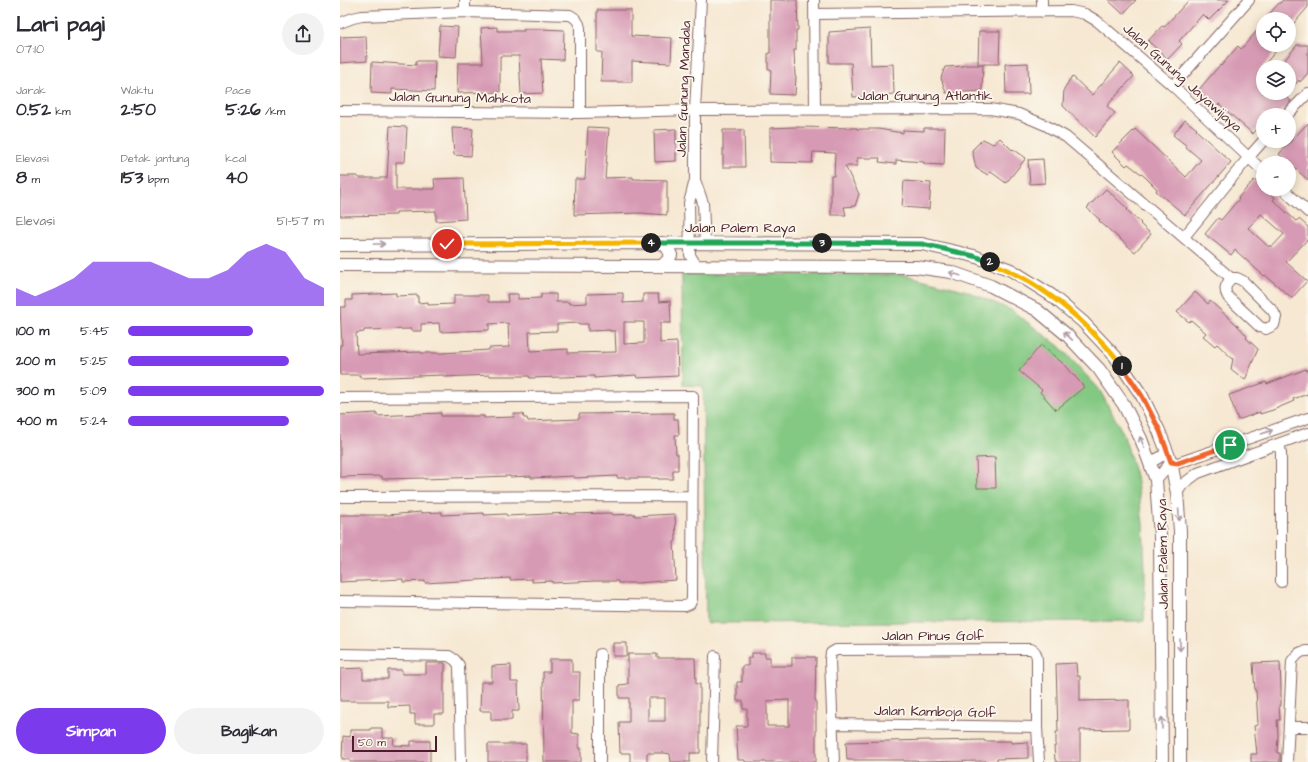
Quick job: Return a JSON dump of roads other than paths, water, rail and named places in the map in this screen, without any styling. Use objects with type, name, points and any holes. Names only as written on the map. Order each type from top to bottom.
[{"type":"street","points":[[465,0],[465,12]]},
{"type":"street","name":"Jalan Gunung Mandala","points":[[696,265],[690,255],[689,204],[695,180],[696,110],[701,0]]},
{"type":"street","points":[[814,0],[815,110]]},
{"type":"street","points":[[1042,0],[1042,12]]},
{"type":"street","points":[[1173,86],[1249,0]]},
{"type":"street","name":"Jalan Gunung Jayawijaya","points":[[814,14],[1071,11],[1085,14],[1097,21],[1173,86],[1256,165]]},
{"type":"street","points":[[340,23],[362,16],[465,12],[570,14],[579,21],[580,28],[580,113]]},
{"type":"street","points":[[1294,108],[1308,93]]},
{"type":"street","name":"Jalan Gunung Atlantik","points":[[696,110],[990,109],[1019,114],[1045,125],[1066,137],[1231,278],[1237,278],[1243,281],[1273,311],[1276,317],[1274,325],[1266,329],[1260,327],[1228,297],[1225,292],[1225,287],[1231,278]]},
{"type":"street","name":"Jalan Gunung Mahkota","points":[[340,111],[580,113],[696,110]]},
{"type":"street","points":[[1184,237],[1257,148]]},
{"type":"street","name":"Jalan Gunung Mandala","points":[[695,180],[703,203],[705,244]]},
{"type":"street","points":[[1291,196],[1308,212]]},
{"type":"street","points":[[662,243],[668,247],[671,255],[663,265]]},
{"type":"street","name":"Jalan Palem Raya","points":[[340,244],[922,244],[974,256],[1011,270],[1051,295],[1083,322],[1115,356],[1142,396],[1160,431],[1169,457],[1177,493],[1180,531],[1180,762]]},
{"type":"street","name":"Jalan Palem Raya","points":[[340,265],[696,265],[916,267],[951,272],[991,286],[1037,310],[1067,335],[1099,368],[1124,405],[1141,439],[1156,480],[1160,536],[1162,762]]},
{"type":"street","points":[[340,398],[693,396],[692,599],[690,604],[685,606],[340,601]]},
{"type":"street","points":[[1148,458],[1155,460],[1162,456],[1169,457],[1178,463],[1308,418]]},
{"type":"street","points":[[1177,493],[1183,484],[1198,472],[1308,433]]},
{"type":"street","points":[[1279,444],[1281,453],[1281,582]]},
{"type":"street","points":[[1215,450],[1221,464]]},
{"type":"street","points":[[1156,480],[1169,457]]},
{"type":"street","points":[[340,497],[692,496]]},
{"type":"street","name":"Jalan Pinus Golf","points":[[833,724],[830,660],[831,653],[836,650],[1031,649],[1036,654],[1037,660],[1037,727]]},
{"type":"street","points":[[1288,762],[1292,661],[1304,650],[1308,651]]},
{"type":"street","points":[[340,654],[449,656],[455,660],[459,665],[461,762]]},
{"type":"street","points":[[600,654],[600,762]]},
{"type":"street","points":[[712,762],[715,656]]},
{"type":"street","points":[[833,724],[834,762]]},
{"type":"street","name":"Jalan Kamboja Golf","points":[[833,724],[1037,727]]},
{"type":"street","points":[[1037,727],[1039,762]]},
{"type":"street","points":[[1289,727],[1308,727]]}]
